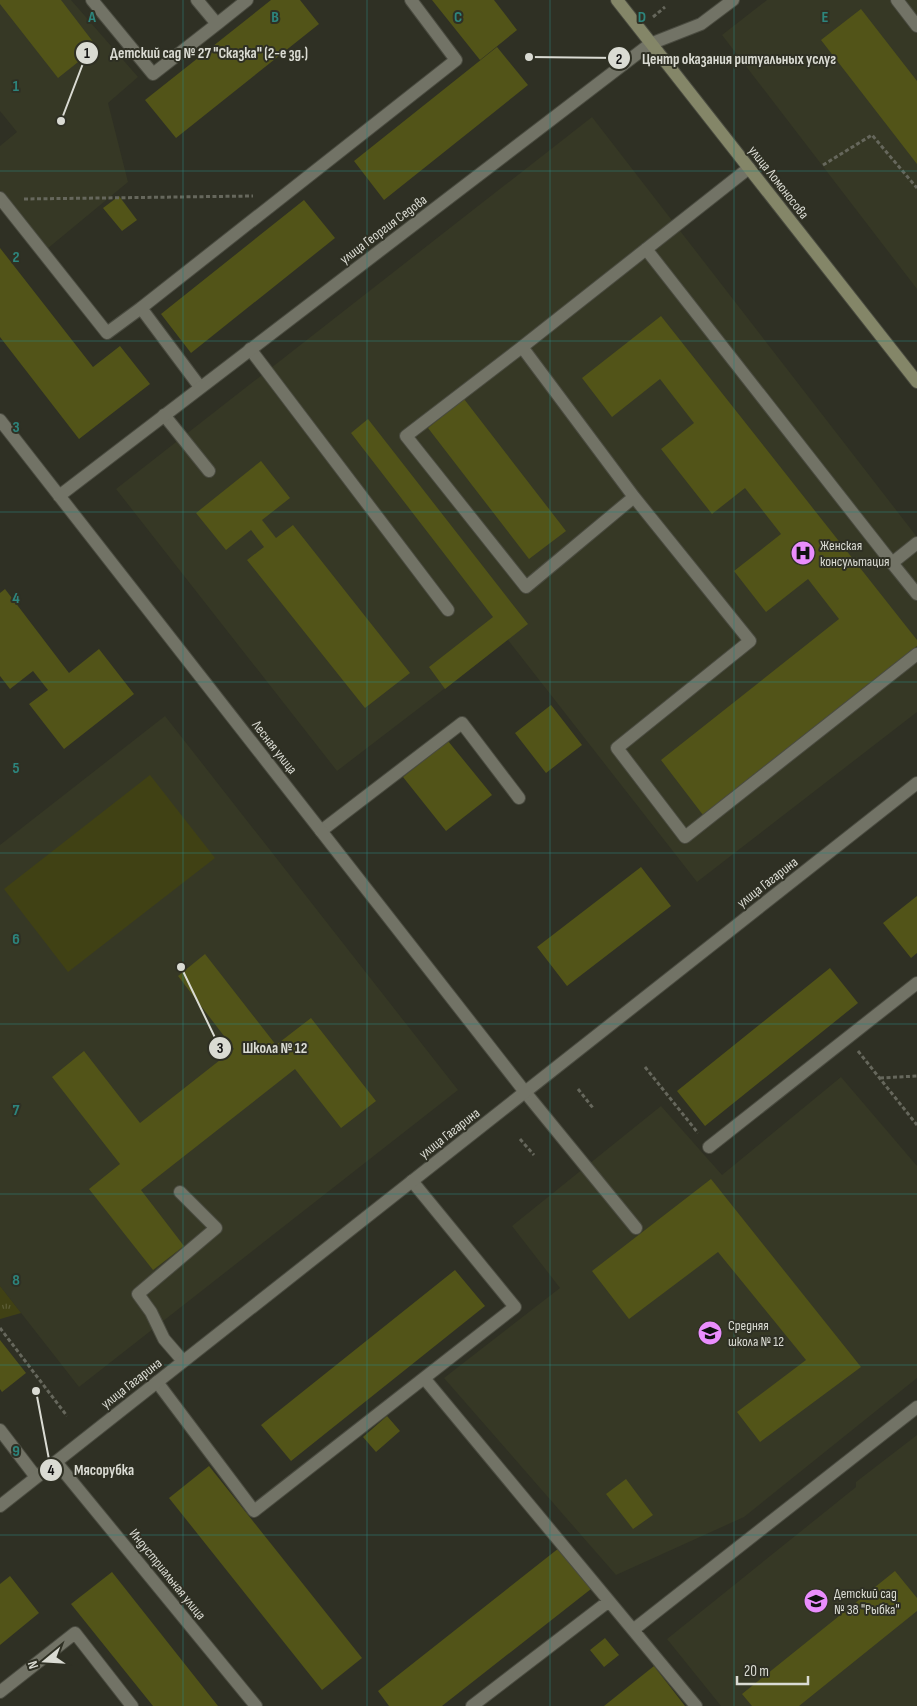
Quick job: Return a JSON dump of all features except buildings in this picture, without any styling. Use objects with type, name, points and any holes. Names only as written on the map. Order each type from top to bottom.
[{"type":"main road","name":"улица Ломоносова","points":[[617,0],[917,382]]},
{"type":"street","points":[[92,0],[152,74],[247,0]]},
{"type":"street","points":[[197,0],[217,24]]},
{"type":"street","points":[[0,199],[107,333],[456,60],[410,0]]},
{"type":"street","name":"улица Георгия Седова","points":[[59,496],[650,44],[701,24],[733,0]]},
{"type":"street","points":[[897,0],[917,26]]},
{"type":"street","points":[[634,497],[526,587],[406,436],[749,168]]},
{"type":"street","points":[[646,249],[917,594]]},
{"type":"street","points":[[141,308],[200,387]]},
{"type":"street","points":[[522,347],[634,497],[750,642],[617,748],[685,837],[917,654]]},
{"type":"street","points":[[250,349],[448,610]]},
{"type":"street","points":[[164,415],[209,471]]},
{"type":"street","name":"Лесная улица","points":[[0,420],[525,1092],[636,1228]]},
{"type":"street","points":[[892,563],[917,543]]},
{"type":"street","points":[[321,831],[462,723],[519,798]]},
{"type":"street","name":"улица Гагарина","points":[[0,1506],[917,783]]},
{"type":"street","points":[[709,1147],[917,983]]},
{"type":"street","points":[[157,1382],[254,1511],[515,1307],[412,1181]]},
{"type":"street","points":[[180,1192],[216,1228],[138,1294],[151,1312],[164,1339],[183,1362]]},
{"type":"street","points":[[424,1378],[696,1706]]},
{"type":"street","points":[[633,1630],[917,1407]]},
{"type":"street","points":[[0,1430],[36,1478]]},
{"type":"street","name":"Индустриальная улица","points":[[56,1462],[256,1706]]},
{"type":"street","points":[[472,1706],[609,1601]]},
{"type":"street","points":[[0,1692],[75,1633],[132,1706]]},
{"type":"path","points":[[648,20],[665,7]]},
{"type":"path","points":[[823,165],[872,135],[917,188]]},
{"type":"path","points":[[0,199],[284,196]]},
{"type":"path","points":[[847,1038],[917,1125]]},
{"type":"path","points":[[644,1067],[709,1147]]},
{"type":"path","points":[[879,1078],[917,1076]]},
{"type":"path","points":[[578,1089],[593,1108]]},
{"type":"path","points":[[520,1139],[534,1155]]},
{"type":"path","points":[[0,1328],[67,1416]]},
{"type":"shaded area","points":[[0,0],[71,0],[138,77],[108,103],[128,182],[47,249],[0,191],[0,146],[17,132],[0,111]]},
{"type":"shaded area","points":[[767,0],[917,0],[917,289],[722,35]]},
{"type":"shaded area","points":[[592,117],[917,537],[917,712],[697,882],[508,640],[337,771],[116,489]]},
{"type":"shaded area","points":[[165,716],[458,1090],[79,1387],[0,1286],[0,845]]},
{"type":"shaded area","name":"Средняя школа № 12","points":[[841,1077],[917,1166],[917,1378],[744,1517],[616,1575],[444,1378],[560,1288],[512,1226],[661,1106],[722,1175]]},
{"type":"shaded area","name":"Детский сад № 38 \"Рыбка\"","points":[[917,1435],[917,1706],[721,1706],[667,1639],[856,1487],[856,1482]]},
{"type":"green space","points":[[150,775],[215,858],[68,972],[4,889]]},
{"type":"green space","points":[[0,1286],[21,1313],[0,1319]]},
{"type":"place","name":"Центр оказания ритуальных услуг","points":[[529,57]]},
{"type":"place","name":"Детский сад № 27 \"Сказка\" (2-е зд.)","points":[[61,121]]},
{"type":"place","name":"Женская консультация","points":[[803,553]]},
{"type":"place","name":"Школа № 12","points":[[181,967]]},
{"type":"place","name":"Средняя школа № 12","points":[[710,1333]]},
{"type":"place","name":"Мясорубка","points":[[36,1391]]},
{"type":"place","name":"Детский сад № 38 \"Рыбка\"","points":[[816,1601]]}]
